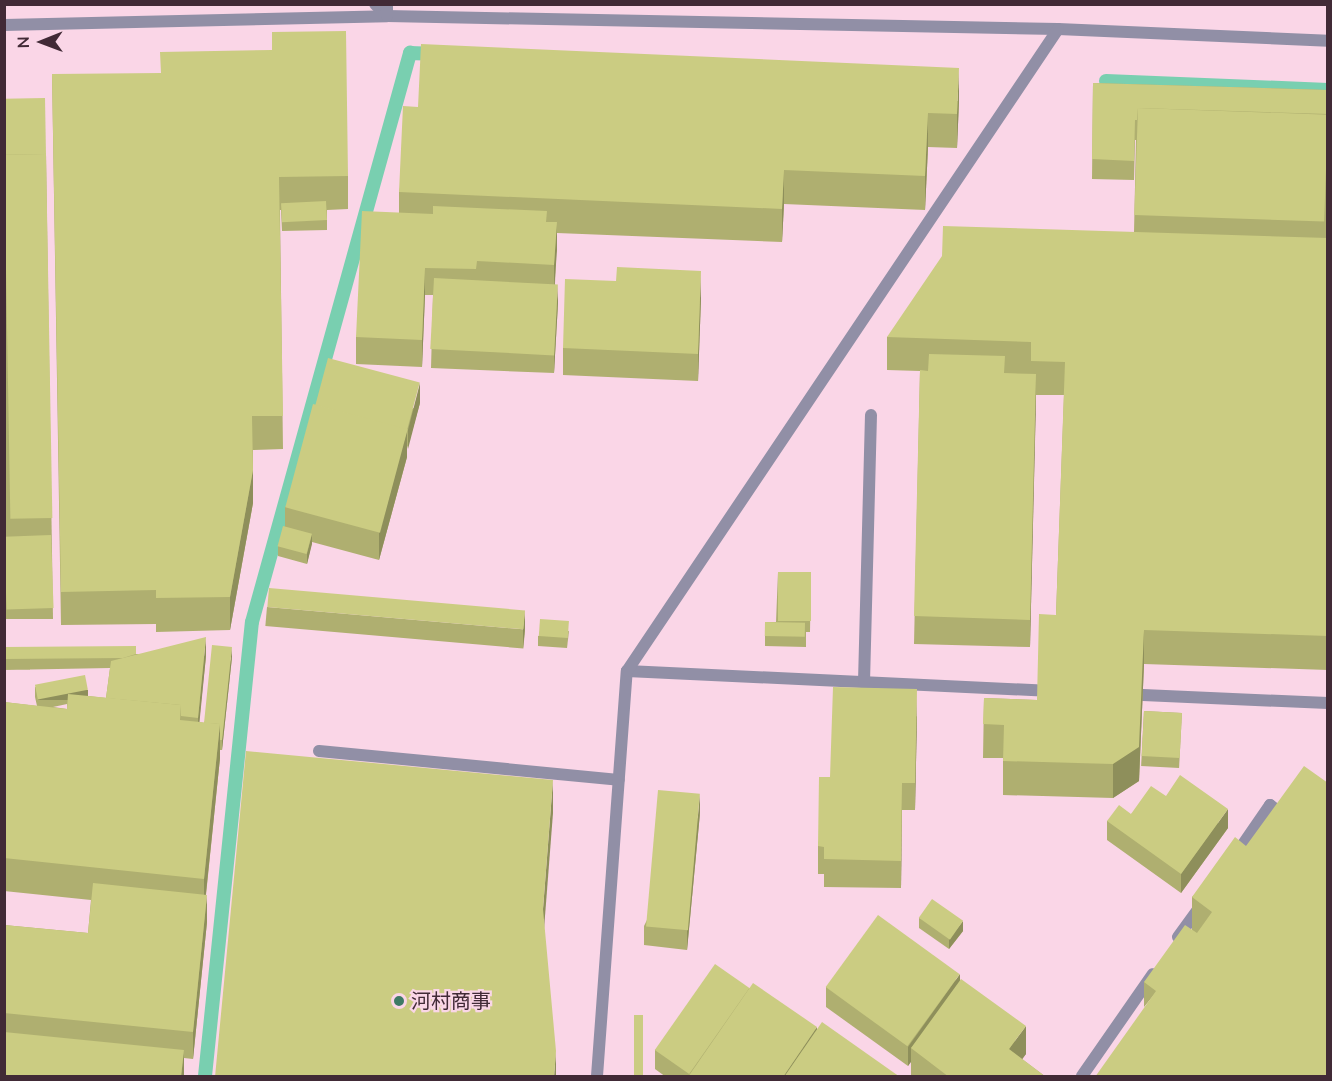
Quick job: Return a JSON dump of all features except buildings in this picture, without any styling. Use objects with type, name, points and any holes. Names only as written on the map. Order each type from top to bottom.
[{"type":"street","points":[[375,4],[387,10]]},
{"type":"street","points":[[4,25],[387,10],[1058,29],[1328,41]]},
{"type":"street","points":[[597,1077],[627,671],[1058,29]]},
{"type":"street","points":[[864,682],[871,416]]},
{"type":"street","points":[[627,671],[1038,690]]},
{"type":"street","points":[[1143,695],[1328,704]]},
{"type":"street","points":[[319,751],[620,780]]},
{"type":"street","points":[[1224,871],[1270,806],[1290,819]]},
{"type":"street","points":[[1172,946],[1211,890]]},
{"type":"street","points":[[1082,1077],[1160,964]]},
{"type":"waterway","points":[[205,1076],[252,622],[410,53],[437,54]]},
{"type":"waterway","points":[[1106,81],[1328,90]]},
{"type":"place","name":"河村商事","points":[[399,1001]]}]
